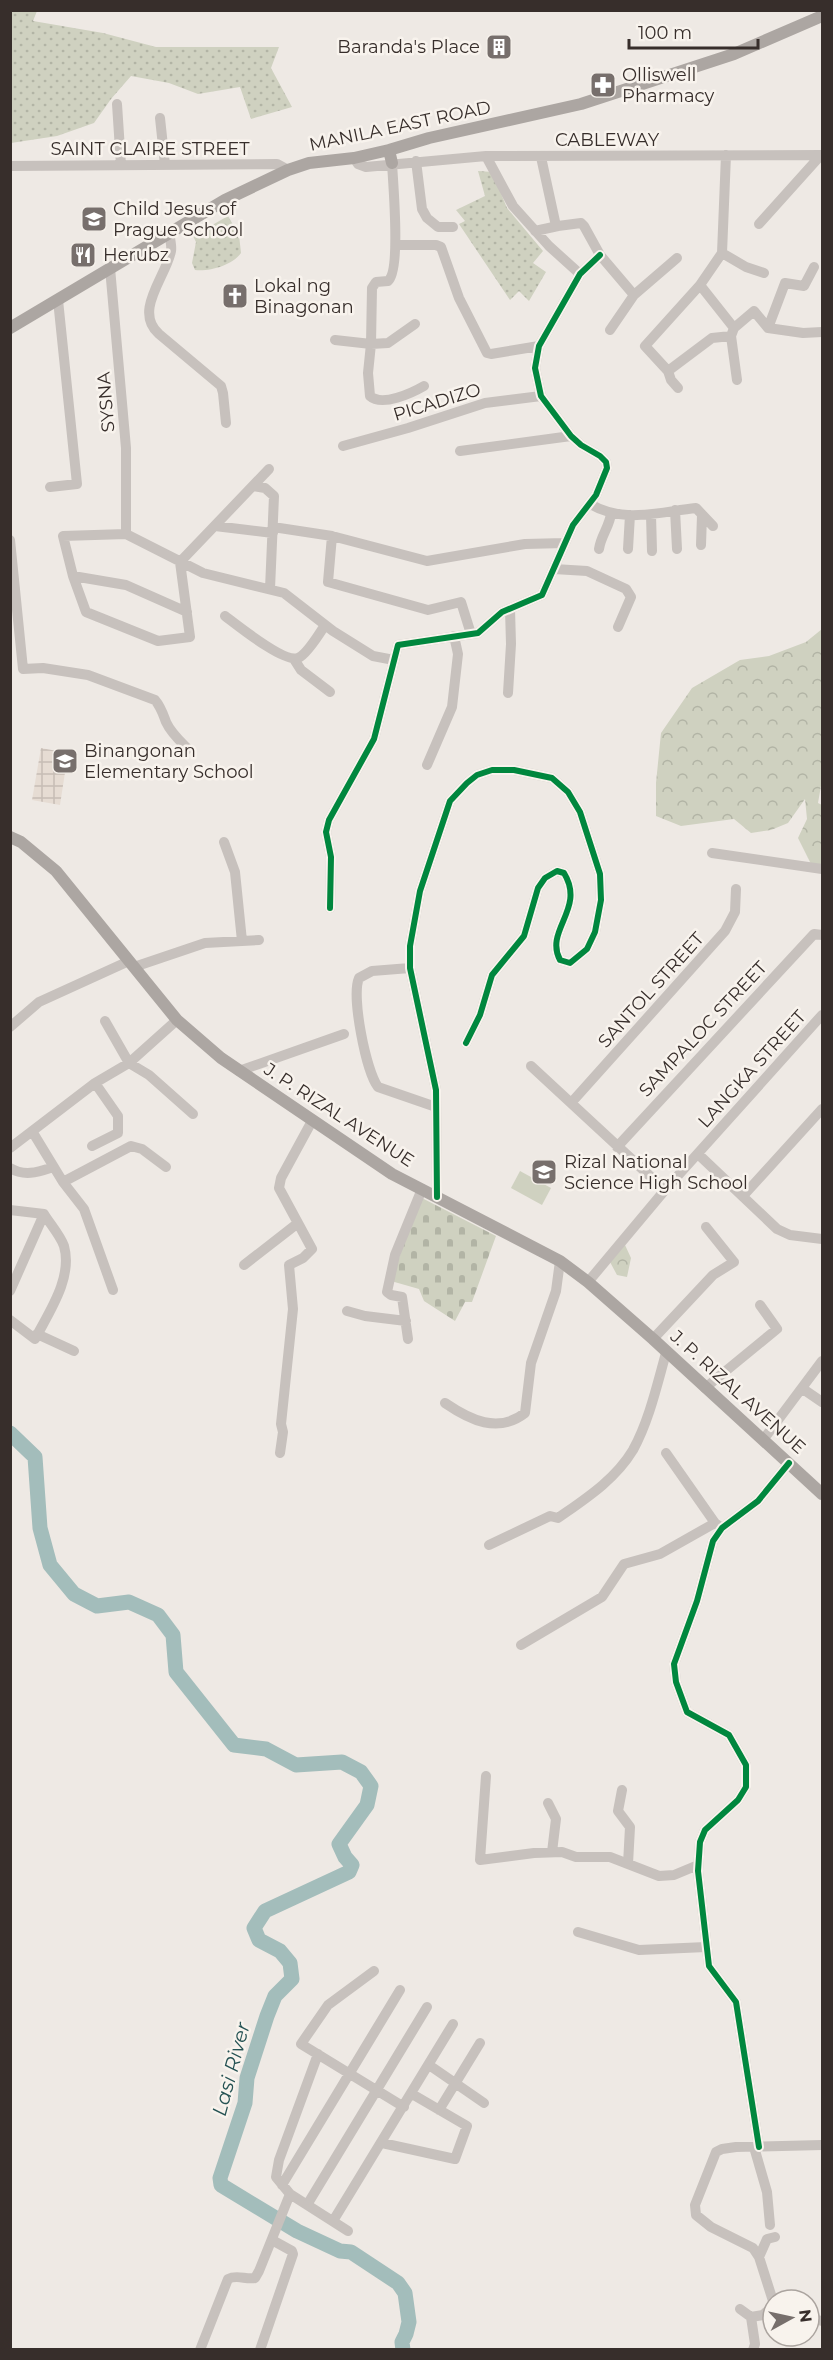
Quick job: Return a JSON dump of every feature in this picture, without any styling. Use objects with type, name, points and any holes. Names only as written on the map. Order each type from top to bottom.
[{"type":"main road","name":"MANILA EAST ROAD","points":[[10,328],[247,188],[288,170],[309,163],[354,158],[429,138],[555,111],[650,83],[734,54],[822,16]]},
{"type":"main road","points":[[389,150],[392,163]]},
{"type":"main road","name":"J. P. RIZAL AVENUE","points":[[10,837],[21,842],[56,871],[177,1020],[207,1047],[312,1121],[392,1173],[560,1261],[588,1282],[653,1339],[822,1494]]},
{"type":"street","points":[[117,104],[121,165]]},
{"type":"street","points":[[160,117],[165,165]]},
{"type":"street","points":[[678,388],[671,380],[668,371],[645,346],[700,285],[722,253],[726,155]]},
{"type":"street","points":[[759,224],[822,155]]},
{"type":"street","name":"CABLEWAY","points":[[354,158],[358,164],[366,167],[486,156],[822,155]]},
{"type":"street","points":[[486,156],[513,206],[535,231],[580,273]]},
{"type":"street","points":[[541,157],[556,226]]},
{"type":"street","points":[[416,161],[424,214],[438,227],[453,227]]},
{"type":"street","points":[[392,163],[396,245],[392,279],[376,282],[372,288],[368,373],[372,398],[399,398],[424,386]]},
{"type":"street","name":"SAINT CLAIRE STREET","points":[[10,166],[277,164],[288,170]]},
{"type":"street","points":[[535,231],[581,224],[600,255],[634,295]]},
{"type":"street","points":[[170,233],[171,250],[151,302],[150,324],[221,386],[224,393],[226,423]]},
{"type":"street","points":[[396,245],[441,247],[459,298],[487,353],[539,346]]},
{"type":"street","points":[[722,253],[746,267],[764,273]]},
{"type":"street","points":[[330,908],[331,856],[326,832],[329,820],[374,739],[398,645],[478,633],[502,612],[542,595],[573,525],[590,504],[602,483],[607,468],[606,462],[571,436],[541,396],[535,368],[539,346],[580,273],[600,255]]},
{"type":"street","points":[[610,330],[634,295],[677,258]]},
{"type":"street","points":[[768,328],[785,284],[804,286],[814,267]]},
{"type":"street","name":"SYSNA","points":[[110,268],[126,448],[126,534]]},
{"type":"street","points":[[700,285],[733,332],[737,380]]},
{"type":"street","points":[[50,488],[76,484],[58,300]]},
{"type":"street","points":[[668,371],[712,338],[733,332],[754,311],[768,328],[803,333],[822,332]]},
{"type":"street","points":[[335,340],[371,344],[388,343],[415,324]]},
{"type":"street","name":"PICADIZO","points":[[344,446],[485,403],[541,396]]},
{"type":"street","points":[[460,451],[571,436]]},
{"type":"street","points":[[180,562],[269,469]]},
{"type":"street","points":[[253,486],[265,488],[274,496],[270,589]]},
{"type":"street","points":[[590,504],[604,512],[630,515],[651,515],[696,508],[713,526]]},
{"type":"street","points":[[675,510],[677,549]]},
{"type":"street","points":[[599,549],[601,536],[610,521],[610,513]]},
{"type":"street","points":[[628,549],[630,515]]},
{"type":"street","points":[[651,515],[652,551]]},
{"type":"street","points":[[701,545],[702,515]]},
{"type":"street","points":[[215,526],[332,536],[427,561],[525,544],[565,543]]},
{"type":"street","points":[[180,562],[189,637],[158,641],[86,612],[73,576],[63,536],[126,534],[203,573],[284,593],[325,625],[373,656],[394,660]]},
{"type":"street","points":[[332,536],[328,582],[428,610],[461,602],[471,634]]},
{"type":"street","points":[[10,540],[12,578],[23,669],[43,668],[88,675],[155,700],[167,724],[188,749]]},
{"type":"street","points":[[554,569],[587,572],[630,592],[631,597],[618,627]]},
{"type":"street","points":[[73,576],[126,585],[186,612]]},
{"type":"street","points":[[508,693],[511,644],[510,609]]},
{"type":"street","points":[[225,616],[262,642],[294,659],[301,670],[330,692]]},
{"type":"street","points":[[294,659],[300,658],[305,653],[325,625]]},
{"type":"street","points":[[427,765],[452,707],[458,654],[454,636]]},
{"type":"street","points":[[437,1197],[436,1090],[410,968],[410,946],[420,891],[450,801],[466,783],[477,775],[492,770],[514,770],[552,778],[567,792],[580,812],[600,874],[601,900],[595,932],[587,949],[578,958],[570,963],[560,960],[555,951],[555,942],[570,907],[571,884],[564,873],[558,871],[545,878],[538,888],[524,936],[492,975],[480,1015],[466,1043]]},
{"type":"street","points":[[224,842],[236,872],[242,941]]},
{"type":"street","points":[[712,853],[822,869]]},
{"type":"street","name":"SANTOL STREET","points":[[571,1103],[725,932],[735,912],[736,889]]},
{"type":"street","name":"SAMPALOC STREET","points":[[618,1147],[818,934]]},
{"type":"street","points":[[10,1027],[39,1002],[132,964],[205,943],[259,940]]},
{"type":"street","points":[[410,968],[372,971],[359,978],[357,997],[360,1031],[371,1073],[378,1087],[436,1107]]},
{"type":"street","name":"LANGKA STREET","points":[[588,1282],[665,1190],[822,1014]]},
{"type":"street","points":[[10,1148],[95,1083],[129,1063],[177,1020]]},
{"type":"street","points":[[105,1021],[129,1063],[149,1075],[193,1114]]},
{"type":"street","points":[[239,1071],[344,1034]]},
{"type":"street","points":[[531,1066],[665,1190]]},
{"type":"street","points":[[92,1146],[118,1133],[118,1116],[95,1083]]},
{"type":"street","points":[[743,1196],[822,1109]]},
{"type":"street","points":[[280,1453],[283,1432],[280,1424],[293,1310],[289,1265],[303,1258],[312,1249],[279,1188],[281,1178],[312,1121]]},
{"type":"street","points":[[32,1131],[53,1167],[84,1209],[113,1290]]},
{"type":"street","points":[[63,1182],[131,1146],[142,1149],[166,1167]]},
{"type":"street","points":[[699,1154],[777,1229],[790,1236],[822,1239]]},
{"type":"street","points":[[10,1168],[18,1173],[30,1174],[53,1167]]},
{"type":"street","points":[[408,1339],[402,1296],[391,1295],[387,1292],[395,1255],[422,1189]]},
{"type":"street","points":[[10,1210],[44,1214]]},
{"type":"street","points":[[10,1291],[44,1214]]},
{"type":"street","points":[[10,1320],[35,1339],[64,1280],[66,1266],[64,1245],[44,1214]]},
{"type":"street","points":[[244,1265],[298,1223]]},
{"type":"street","points":[[653,1339],[713,1275],[734,1262],[706,1227]]},
{"type":"street","points":[[445,1404],[479,1423],[507,1423],[525,1413],[531,1364],[556,1291],[560,1261]]},
{"type":"street","points":[[705,1388],[777,1329],[760,1305]]},
{"type":"street","points":[[347,1311],[365,1316],[406,1321]]},
{"type":"street","points":[[37,1334],[74,1351]]},
{"type":"street","points":[[489,1545],[550,1516],[558,1518],[601,1487],[618,1469],[633,1449],[646,1419],[666,1353]]},
{"type":"street","points":[[763,1440],[822,1361]]},
{"type":"street","points":[[803,1389],[822,1402]]},
{"type":"street","points":[[666,1453],[718,1526]]},
{"type":"street","points":[[521,1646],[602,1598],[624,1564],[660,1554],[718,1526],[758,1501],[789,1463]]},
{"type":"street","points":[[718,1526],[697,1600],[674,1664],[676,1682],[687,1712],[729,1735],[746,1765],[746,1787],[738,1800],[705,1830],[700,1842],[698,1865],[710,1966],[736,2002],[757,2147],[767,2192],[770,2225]]},
{"type":"street","points":[[486,1776],[480,1860],[552,1852],[576,1857],[610,1857],[659,1876],[674,1875],[698,1865]]},
{"type":"street","points":[[622,1790],[618,1811],[630,1827],[628,1864]]},
{"type":"street","points":[[548,1803],[556,1819],[552,1852]]},
{"type":"street","points":[[578,1932],[639,1950],[706,1947]]},
{"type":"street","points":[[374,1971],[328,2005],[301,2044],[404,2107]]},
{"type":"street","points":[[282,2185],[400,1990]]},
{"type":"street","points":[[306,2205],[427,2007]]},
{"type":"street","points":[[333,2221],[453,2025]]},
{"type":"street","points":[[439,2110],[480,2043]]},
{"type":"street","points":[[318,2054],[279,2160],[276,2177],[290,2194],[348,2231]]},
{"type":"street","points":[[429,2065],[484,2103]]},
{"type":"street","points":[[382,2143],[455,2159],[467,2126],[412,2094]]},
{"type":"street","points":[[769,2288],[759,2257],[753,2248],[711,2227],[696,2215],[695,2205],[716,2152],[722,2149],[822,2145]]},
{"type":"street","points":[[200,2349],[228,2279],[233,2276],[255,2278],[290,2194]]},
{"type":"street","points":[[759,2257],[767,2239],[775,2237]]},
{"type":"street","points":[[260,2349],[293,2254],[292,2251],[272,2240]]},
{"type":"street","points":[[740,2309],[751,2317],[761,2315]]},
{"type":"street","points":[[751,2317],[755,2344],[753,2349]]},
{"type":"green space","points":[[10,11],[37,11],[33,21],[103,33],[156,47],[279,47],[271,68],[292,107],[251,119],[240,87],[198,94],[169,83],[131,76],[94,123],[57,136],[11,143]]},
{"type":"green space","points":[[478,171],[492,172],[507,208],[543,251],[533,263],[546,272],[529,301],[519,291],[510,300],[459,224],[465,221],[456,210],[485,196]]},
{"type":"green space","points":[[228,216],[239,235],[241,253],[220,267],[195,270],[192,263],[196,242],[193,236]]},
{"type":"green space","points":[[822,629],[822,780],[818,803],[822,805],[822,869],[812,866],[798,838],[807,819],[805,799],[788,823],[771,830],[751,833],[734,819],[681,826],[656,816],[656,783],[661,733],[692,688],[740,660],[769,656],[806,642]]},
{"type":"green space","points":[[520,1171],[551,1188],[542,1205],[511,1188]]},
{"type":"green space","points":[[420,1197],[496,1236],[472,1302],[465,1302],[455,1321],[424,1301],[419,1289],[391,1281]]},
{"type":"green space","points":[[625,1245],[631,1258],[627,1277],[617,1275],[610,1262]]},
{"type":"shaded area","points":[[41,748],[68,753],[60,805],[32,800]]},
{"type":"waterway","name":"Lasi River","points":[[10,1433],[35,1457],[40,1528],[50,1565],[74,1594],[97,1606],[129,1602],[158,1615],[173,1635],[176,1672],[234,1745],[266,1749],[296,1765],[342,1762],[361,1772],[371,1786],[367,1805],[339,1844],[352,1865],[349,1872],[265,1911],[254,1928],[259,1940],[280,1951],[290,1963],[292,1979],[275,1996],[267,2016],[247,2078],[245,2103],[220,2178],[221,2185],[297,2231],[340,2251],[351,2252],[398,2283],[405,2293],[409,2322],[402,2342],[403,2350]]},
{"type":"cycle path","points":[[330,908],[331,857],[326,832],[329,820],[374,739],[398,645],[478,633],[502,612],[542,595],[573,525],[596,495],[607,468],[606,462],[571,436],[541,396],[535,368],[539,346],[580,274],[600,255]]},
{"type":"cycle path","points":[[437,1197],[436,1090],[410,968],[410,946],[420,891],[450,801],[467,783],[477,775],[492,770],[514,770],[552,778],[568,792],[580,812],[600,874],[601,900],[595,932],[587,949],[570,963],[560,960],[556,949],[557,939],[568,908],[569,886],[564,873],[557,871],[545,878],[538,888],[524,936],[492,975],[480,1015],[466,1043]]},
{"type":"cycle path","points":[[759,2147],[736,2002],[709,1966],[698,1871],[700,1842],[705,1830],[738,1800],[746,1787],[746,1765],[729,1735],[687,1712],[676,1682],[674,1664],[697,1601],[713,1541],[722,1528],[758,1501],[789,1463]]},
{"type":"place","name":"Baranda's Place","points":[[499,47]]},
{"type":"place","name":"Olliswell Pharmacy","points":[[603,85]]},
{"type":"place","name":"Child Jesus of Prague School","points":[[94,219]]},
{"type":"place","name":"Herubz","points":[[83,255]]},
{"type":"place","name":"Lokal ng Binagonan","points":[[235,296]]},
{"type":"place","name":"Binangonan Elementary School","points":[[65,761]]},
{"type":"place","name":"Rizal National Science High School","points":[[544,1172]]}]
